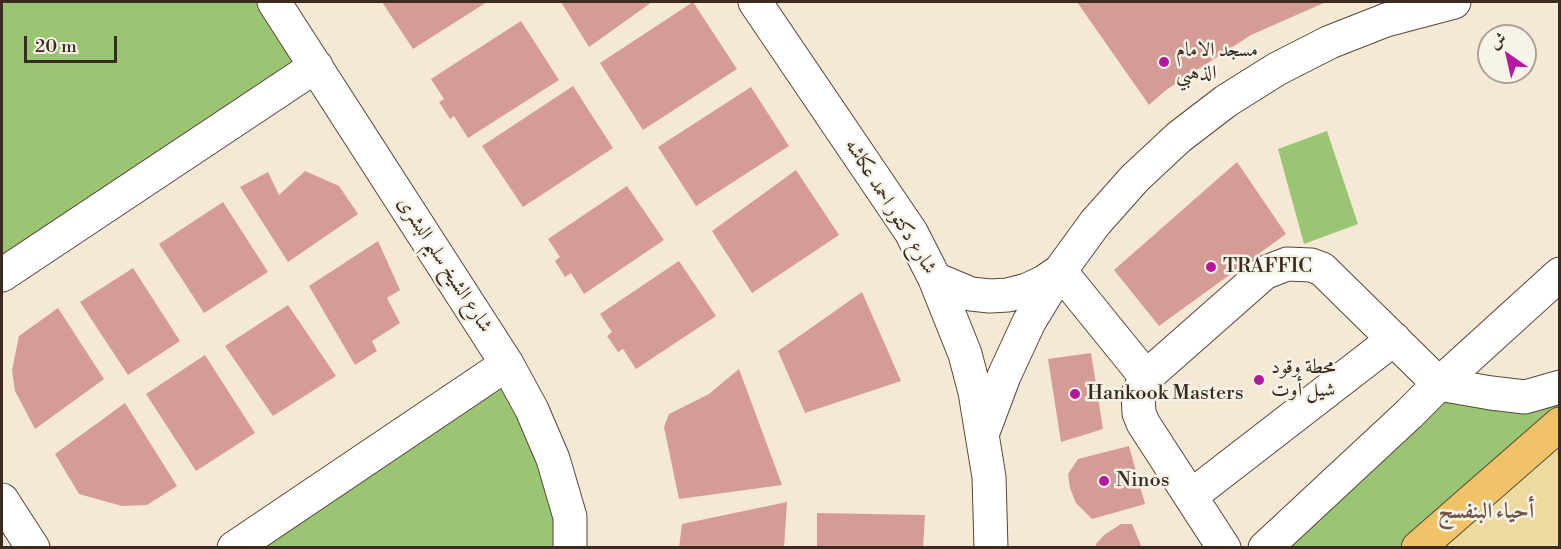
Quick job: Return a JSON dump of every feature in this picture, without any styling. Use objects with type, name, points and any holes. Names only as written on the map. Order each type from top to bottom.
[{"type":"main road","points":[[1418,548],[1560,424]]},
{"type":"street","name":"شارع الشيخ سليم البشرى","points":[[274,2],[507,364],[532,410],[553,459],[570,517],[570,548]]},
{"type":"street","name":"شارع دكتور احمد عكاشه","points":[[755,2],[910,232],[935,279],[964,354],[975,392],[989,477],[990,548]]},
{"type":"street","points":[[983,432],[1004,376],[1029,322],[1060,271],[1095,223],[1135,178],[1179,137],[1226,101],[1277,69],[1330,42],[1386,20],[1454,2]]},
{"type":"street","points":[[2,275],[316,66]]},
{"type":"street","points":[[1224,548],[1139,413],[1138,394],[1146,377],[1264,273],[1287,264],[1311,265],[1322,269],[1439,384],[1525,397],[1560,387]]},
{"type":"street","points":[[935,279],[971,294],[1008,295],[1027,290],[1060,271]]},
{"type":"street","points":[[1060,271],[1146,377]]},
{"type":"street","points":[[1265,548],[1560,274]]},
{"type":"street","points":[[1191,496],[1394,339]]},
{"type":"street","points":[[234,548],[507,364]]},
{"type":"street","points":[[2,500],[33,548]]},
{"type":"green space","points":[[2,2],[274,2],[316,66],[2,275]]},
{"type":"green space","points":[[1327,131],[1358,224],[1304,244],[1278,149]]},
{"type":"green space","points":[[507,364],[570,547],[234,548]]},
{"type":"green space","points":[[1439,384],[1559,387],[1559,424],[1417,547],[1265,548]]},
{"type":"sand","points":[[1559,424],[1559,547],[1418,547]]},
{"type":"building","points":[[382,2],[487,2],[413,49]]},
{"type":"building","points":[[561,2],[652,2],[589,47]]},
{"type":"building","points":[[693,2],[737,69],[643,130],[600,63]]},
{"type":"building","name":"مسجد الامام الذهبي","points":[[1077,2],[1326,2],[1251,35],[1166,90],[1149,105]]},
{"type":"building","points":[[521,21],[559,80],[468,138],[454,116],[450,119],[439,102],[444,99],[431,79]]},
{"type":"building","points":[[573,86],[613,148],[523,207],[482,146]]},
{"type":"building","points":[[751,87],[789,146],[696,206],[658,147]]},
{"type":"building","points":[[1237,162],[1286,234],[1159,326],[1114,270]]},
{"type":"building","points":[[796,170],[839,235],[752,293],[712,231]]},
{"type":"building","points":[[305,171],[339,186],[358,214],[288,262],[240,187],[268,172],[279,195]]},
{"type":"building","points":[[627,186],[664,240],[584,294],[571,273],[565,277],[555,261],[560,257],[548,239]]},
{"type":"building","points":[[223,202],[268,272],[204,313],[159,244]]},
{"type":"building","points":[[378,241],[400,290],[387,298],[400,323],[372,341],[377,351],[355,365],[309,286]]},
{"type":"building","points":[[679,261],[716,316],[636,369],[623,349],[618,352],[607,336],[612,332],[600,314]]},
{"type":"building","points":[[133,268],[180,341],[128,375],[80,302]]},
{"type":"building","points":[[862,292],[901,381],[805,413],[778,351]]},
{"type":"building","points":[[288,305],[336,376],[273,416],[225,346]]},
{"type":"building","points":[[58,308],[104,379],[35,429],[15,391],[12,370],[19,336]]},
{"type":"building","name":"Hankook Masters","points":[[1091,353],[1103,429],[1061,442],[1048,359]]},
{"type":"building","points":[[205,355],[255,433],[196,471],[146,394]]},
{"type":"building","points":[[739,369],[782,485],[679,499],[664,427],[669,414],[709,394]]},
{"type":"building","points":[[125,403],[177,486],[147,505],[122,506],[79,494],[55,454]]},
{"type":"building","name":"Ninos","points":[[1129,446],[1145,504],[1092,519],[1076,503],[1068,474],[1078,459]]},
{"type":"building","points":[[787,502],[784,548],[679,548],[682,524]]},
{"type":"building","points":[[817,513],[925,515],[923,548],[817,548]]},
{"type":"building","points":[[1121,524],[1132,524],[1142,548],[1096,548],[1096,544],[1104,535]]},
{"type":"place","name":"مسجد الامام الذهبي","points":[[1164,62]]},
{"type":"place","name":"TRAFFIC","points":[[1211,267]]},
{"type":"place","name":"محطة وقود شيل أوت","points":[[1259,380]]},
{"type":"place","name":"Hankook Masters","points":[[1075,394]]},
{"type":"place","name":"Ninos","points":[[1104,481]]},
{"type":"district","name":"أحياء البنفسج","points":[[1486,513]]}]
